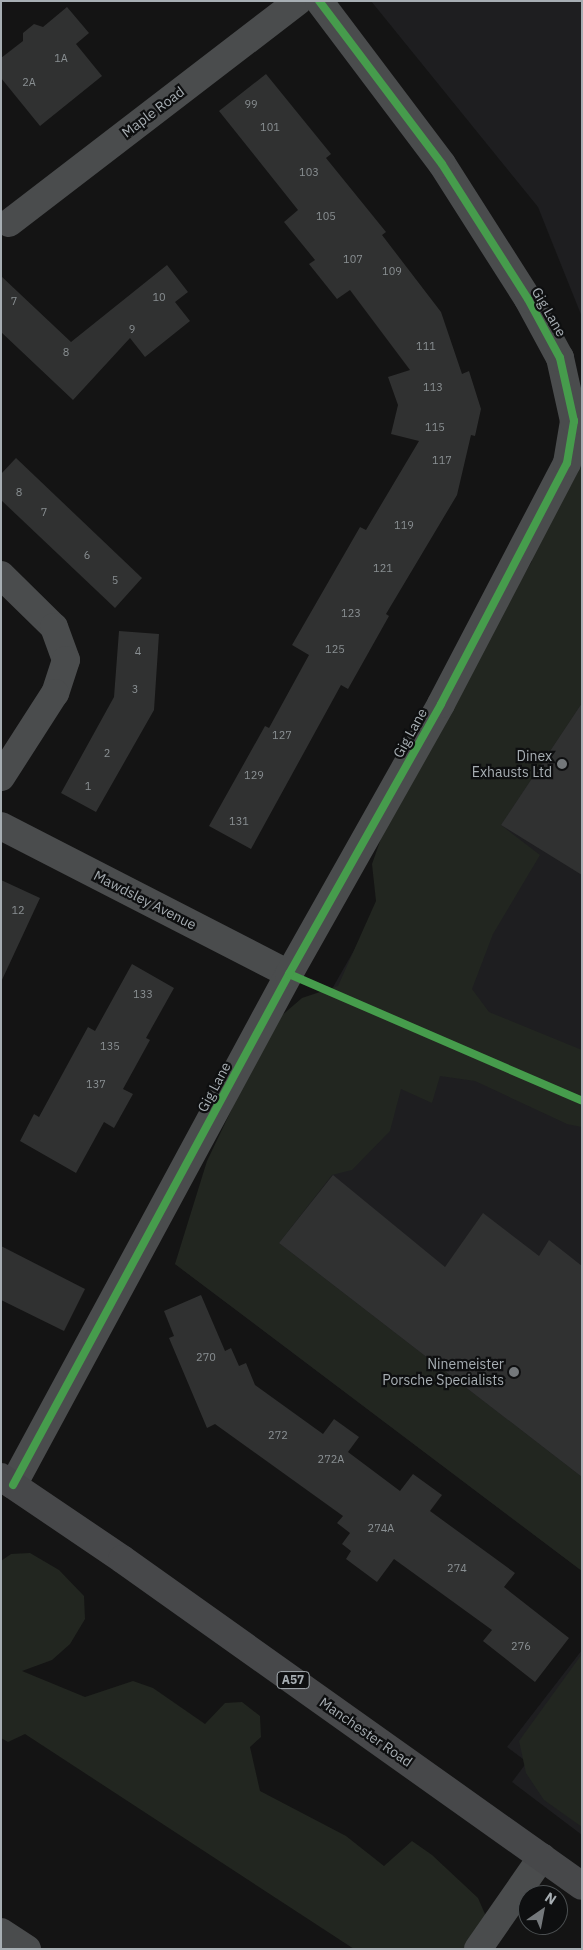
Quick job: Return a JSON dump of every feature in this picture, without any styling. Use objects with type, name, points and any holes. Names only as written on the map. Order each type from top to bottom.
[{"type":"main road","name":"Manchester Road","points":[[7,1481],[582,1886]]},
{"type":"street","name":"Maple Road","points":[[9,223],[298,1]]},
{"type":"street","name":"Gig Lane","points":[[7,1481],[441,704],[567,464],[574,420],[560,358],[528,299],[442,164],[319,1]]},
{"type":"street","points":[[1,575],[54,627],[66,660],[55,693],[1,776]]},
{"type":"street","name":"Mawdsley Avenue","points":[[1,826],[289,974]]},
{"type":"street","points":[[478,1949],[542,1857]]},
{"type":"street","points":[[1,1932],[27,1949]]},
{"type":"shaded area","points":[[371,1],[582,1],[582,317],[538,207]]},
{"type":"shaded area","points":[[582,464],[582,703],[501,825],[540,855],[493,934],[472,989],[489,1012],[582,1050],[582,1127],[567,1124],[475,1081],[440,1076],[432,1103],[401,1089],[390,1131],[352,1170],[332,1175],[279,1243],[582,1477],[582,1571],[175,1264],[207,1161],[273,1023],[302,998],[338,986],[376,901],[372,864],[398,790],[532,561],[526,525],[571,485]]},
{"type":"shaded area","points":[[582,551],[582,1571],[175,1264]]},
{"type":"shaded area","points":[[30,1553],[59,1570],[84,1596],[85,1619],[70,1644],[52,1660],[22,1671],[85,1697],[133,1681],[153,1688],[205,1724],[225,1703],[242,1702],[260,1716],[261,1737],[250,1747],[260,1791],[346,1836],[384,1866],[412,1841],[432,1855],[478,1898],[488,1921],[483,1949],[354,1949],[25,1734],[8,1742],[1,1738],[1,1561],[11,1554]]},
{"type":"shaded area","points":[[582,1650],[582,1835],[512,1782],[527,1762],[507,1747]]},
{"type":"shaded area","points":[[582,1654],[582,1827],[544,1800],[526,1773],[519,1741]]},
{"type":"building","points":[[67,7],[89,33],[76,44],[102,76],[40,126],[1,78],[1,58],[23,41],[23,33],[34,24],[43,27]]},
{"type":"building","points":[[266,74],[331,154],[326,158],[386,232],[382,235],[441,312],[462,374],[469,371],[481,409],[475,436],[471,435],[457,495],[386,614],[389,616],[348,689],[341,685],[251,849],[209,826],[265,726],[269,728],[309,655],[292,645],[360,527],[366,530],[419,441],[391,434],[398,405],[388,377],[410,370],[350,290],[337,299],[309,264],[315,260],[284,222],[298,210],[219,111]]},
{"type":"building","points":[[167,265],[188,292],[175,302],[190,321],[145,357],[130,338],[73,400],[1,332],[1,276],[71,342]]},
{"type":"building","points":[[16,458],[142,578],[115,608],[1,500],[1,474]]},
{"type":"building","points":[[119,631],[159,634],[154,710],[96,812],[61,793],[114,697]]},
{"type":"building","name":"Dinex Exhausts Ltd","points":[[582,703],[582,875],[501,825]]},
{"type":"building","points":[[1,880],[40,898],[1,982]]},
{"type":"building","points":[[132,964],[174,988],[146,1038],[150,1040],[123,1089],[133,1094],[114,1128],[104,1122],[76,1173],[20,1141],[34,1114],[39,1117],[88,1027],[95,1031]]},
{"type":"building","name":"Ninemeister Porsche Specialists","points":[[333,1175],[445,1267],[483,1213],[539,1256],[549,1240],[582,1266],[582,1477],[279,1243]]},
{"type":"building","points":[[1,1246],[85,1289],[64,1331],[1,1300]]},
{"type":"building","points":[[201,1295],[225,1351],[231,1348],[239,1366],[246,1363],[255,1385],[323,1434],[334,1419],[359,1437],[348,1452],[400,1491],[413,1474],[442,1495],[430,1511],[515,1573],[504,1587],[569,1638],[535,1682],[483,1641],[492,1630],[394,1559],[377,1582],[346,1559],[351,1551],[342,1544],[350,1533],[337,1523],[343,1516],[215,1424],[207,1428],[169,1338],[174,1336],[164,1311]]},
{"type":"cycle path","points":[[13,1485],[289,974],[441,704],[567,463],[574,421],[560,358],[528,299],[442,164],[319,1]]},
{"type":"cycle path","points":[[289,974],[582,1101]]},
{"type":"place","name":"Dinex Exhausts Ltd","points":[[562,764]]},
{"type":"place","name":"Ninemeister Porsche Specialists","points":[[514,1372]]}]
